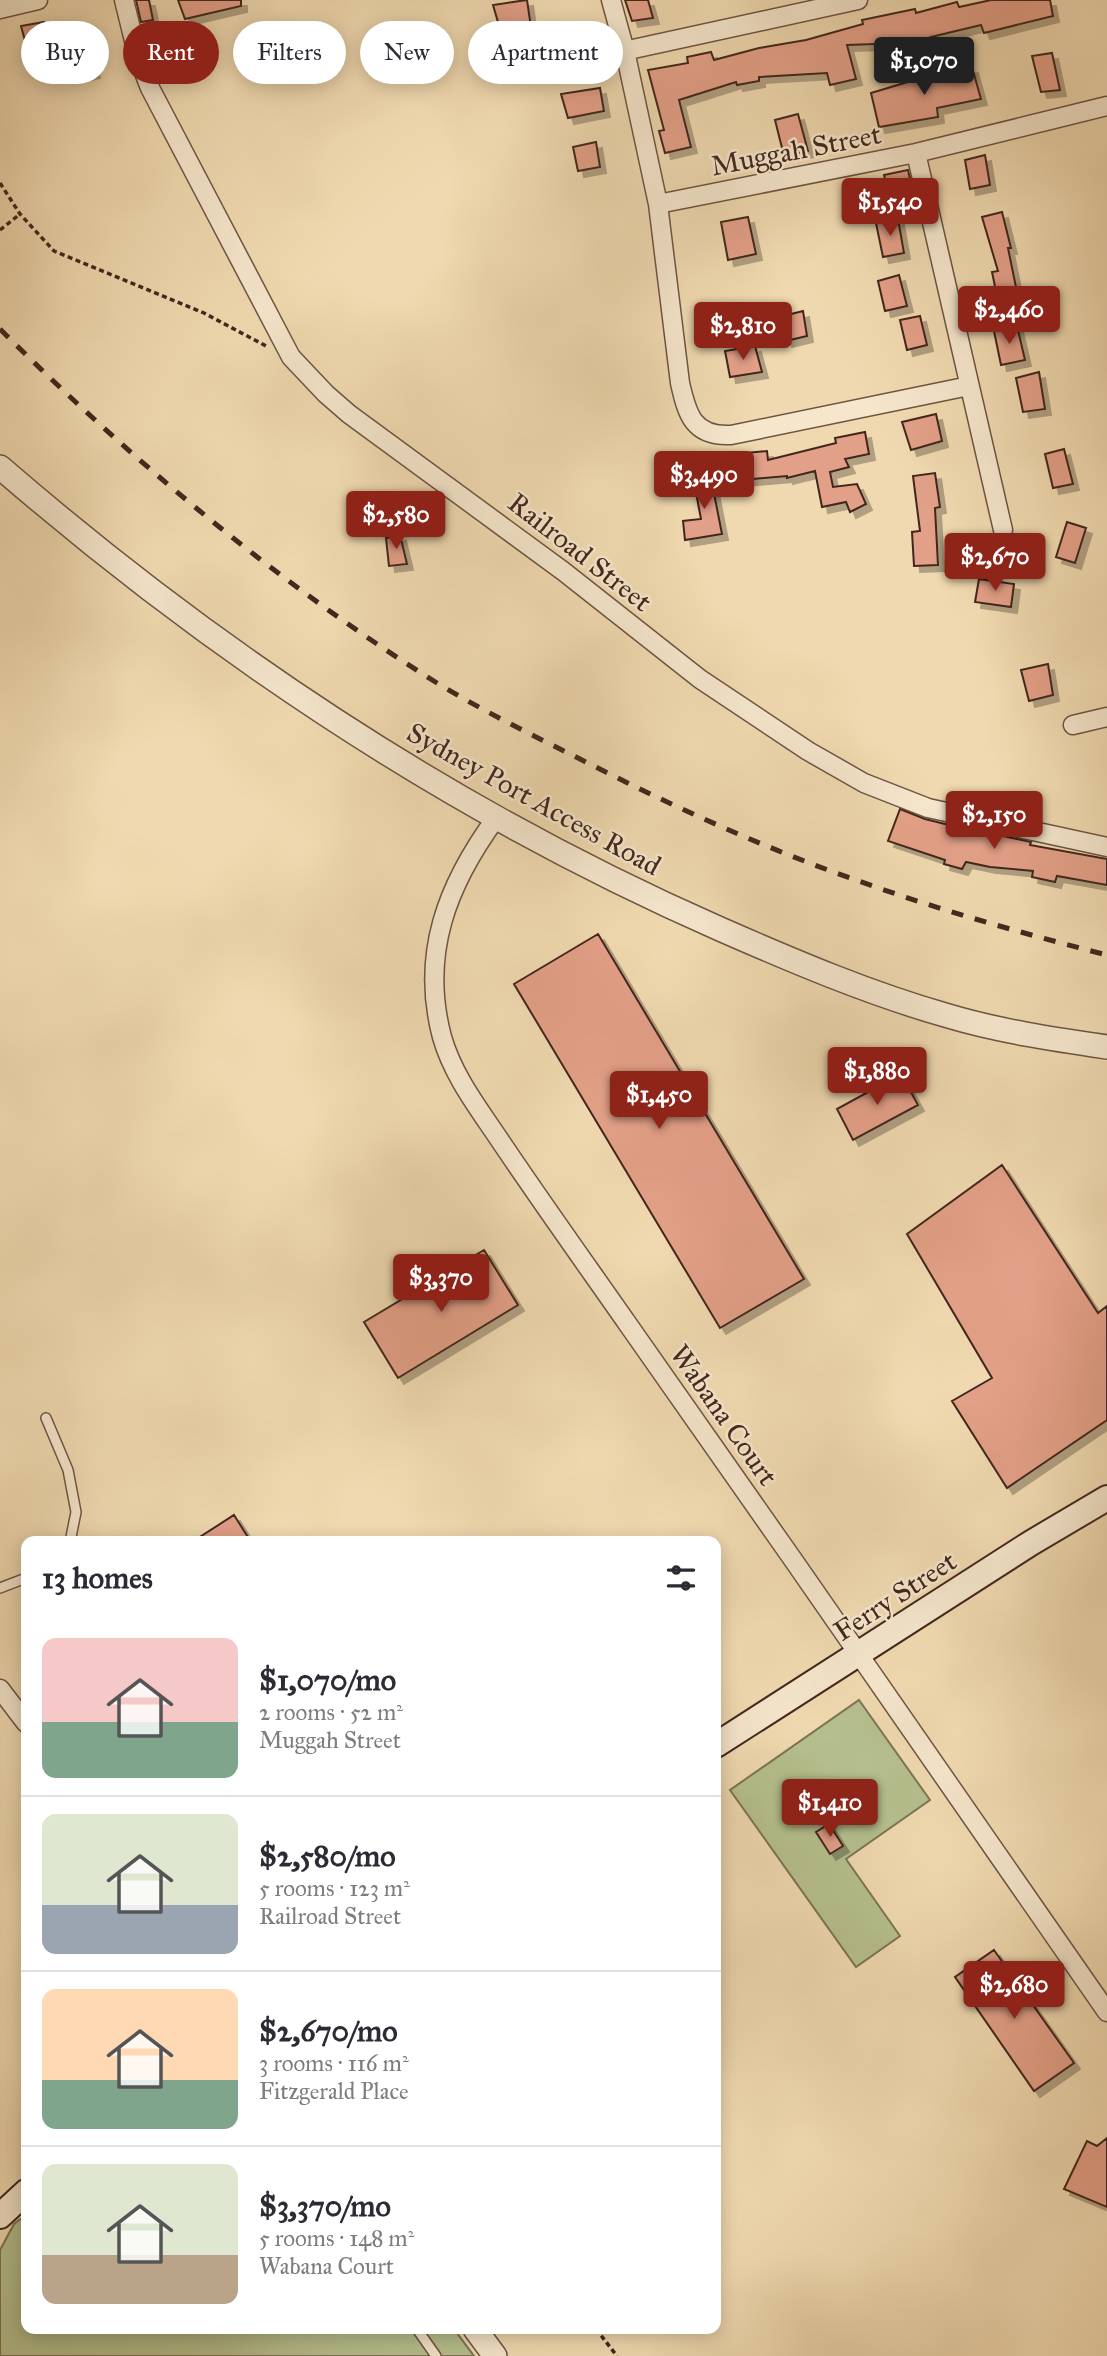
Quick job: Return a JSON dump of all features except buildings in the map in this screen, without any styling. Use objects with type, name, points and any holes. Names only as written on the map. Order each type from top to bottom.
[{"type":"main road","name":"Ferry Street","points":[[721,1742],[1031,1544],[1107,1499]]},
{"type":"main road","points":[[0,2216],[21,2197]]},
{"type":"street","points":[[0,9],[38,0]]},
{"type":"street","name":"Railroad Street","points":[[124,0],[138,57],[150,88],[291,357],[349,414],[563,571],[700,679],[807,751],[864,783],[928,808],[1107,847]]},
{"type":"street","points":[[611,0],[625,51],[658,204],[680,383],[689,415],[704,432],[731,435],[969,386]]},
{"type":"street","points":[[625,51],[858,0]]},
{"type":"street","name":"Muggah Street","points":[[658,204],[916,153],[1107,106]]},
{"type":"street","points":[[916,153],[1003,530]]},
{"type":"street","name":"Sydney Port Access Road","points":[[0,467],[64,522],[190,620],[325,713],[496,818],[610,879],[780,956],[862,988],[944,1015],[1020,1034],[1107,1047]]},
{"type":"street","points":[[1073,725],[1107,717]]},
{"type":"street","name":"Wabana Court","points":[[496,818],[474,849],[447,903],[433,974],[436,1008],[443,1040],[462,1083],[524,1176],[860,1654],[1107,2012]]},
{"type":"street","points":[[0,1689],[21,1716]]},
{"type":"street","points":[[479,2334],[495,2356]]},
{"type":"lane","points":[[46,1418],[68,1470],[76,1512],[71,1536]]},
{"type":"lane","points":[[0,1588],[21,1580]]},
{"type":"lane","points":[[421,2334],[436,2356]]},
{"type":"path","points":[[0,183],[20,214],[54,251],[204,313],[291,357]]},
{"type":"path","points":[[0,230],[20,214]]},
{"type":"path","points":[[600,2334],[617,2356]]},
{"type":"green space","points":[[859,1700],[930,1800],[846,1859],[900,1936],[856,1967],[730,1790]]},
{"type":"green space","points":[[21,2219],[21,2334],[458,2334],[474,2356],[0,2356],[0,2250],[14,2224]]},
{"type":"railway","points":[[0,329],[155,473],[264,562],[378,645],[472,703],[647,792],[783,853],[947,910],[1107,955]]}]
